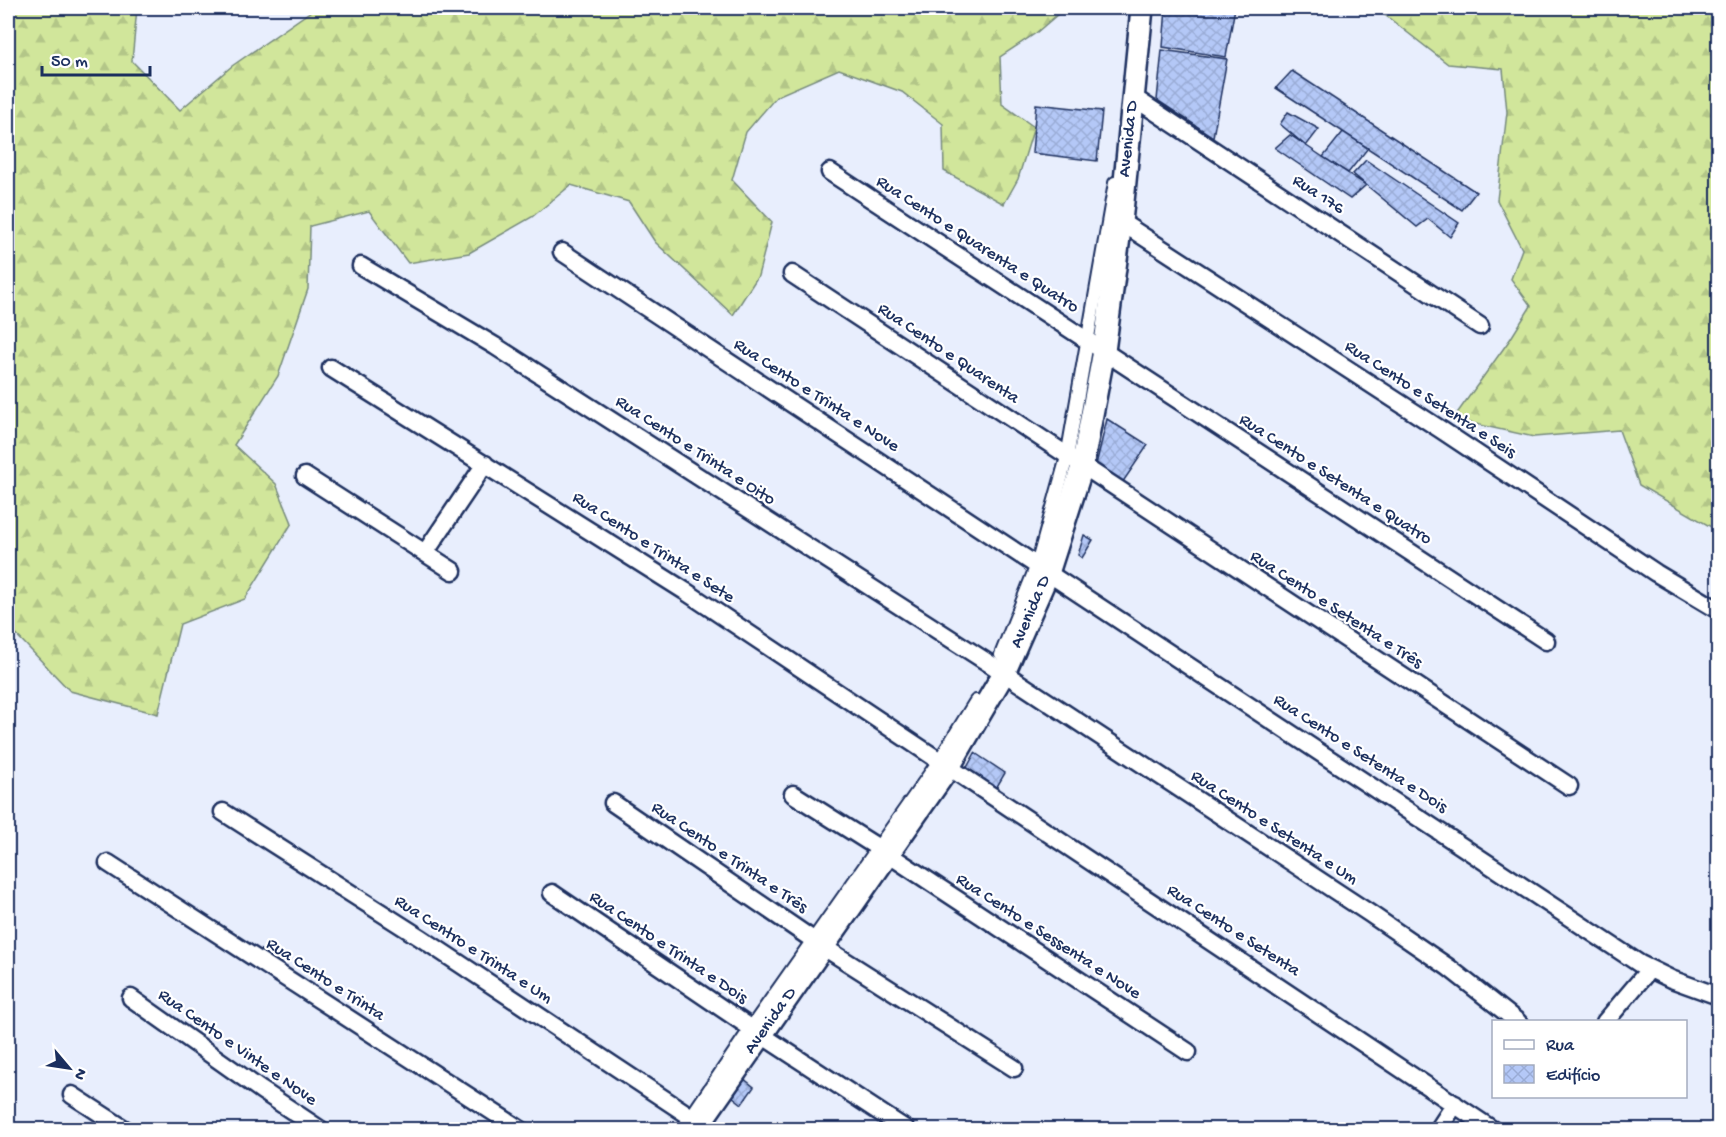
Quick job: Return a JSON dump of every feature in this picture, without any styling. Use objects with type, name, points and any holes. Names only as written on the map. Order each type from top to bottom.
[{"type":"street","name":"Avenida D","points":[[1096,346],[1115,183],[1142,8]]},
{"type":"street","name":"Avenida D","points":[[696,1126],[756,1031],[944,764],[1000,671],[1042,569],[1067,518],[1096,346],[1121,222],[1129,96]]},
{"type":"street","name":"Rua 176","points":[[1129,96],[1480,326]]},
{"type":"street","name":"Rua Cento e Quarenta e Quatro","points":[[830,172],[1096,346]]},
{"type":"street","name":"Rua Cento e Setenta e Seis","points":[[1121,222],[1440,429],[1656,573],[1719,610]]},
{"type":"street","name":"Rua Cento e Trinta e Nove","points":[[562,252],[1042,569]]},
{"type":"street","name":"Rua Cento e Trinta e Oito","points":[[361,266],[495,346],[1000,671]]},
{"type":"street","name":"Rua Cento e Quarenta","points":[[792,274],[1075,462]]},
{"type":"street","name":"Rua Cento e Setenta e Quatro","points":[[1096,346],[1546,641]]},
{"type":"street","name":"Rua Cento e Trinta e Sete","points":[[331,368],[685,591],[944,764]]},
{"type":"street","name":"Rua Cento e Setenta e Três","points":[[1075,462],[1569,786]]},
{"type":"street","points":[[425,553],[485,464]]},
{"type":"street","points":[[305,476],[453,571]]},
{"type":"street","name":"Rua Cento e Setenta e Dois","points":[[1042,569],[1649,970],[1719,996]]},
{"type":"street","name":"Rua Cento e Setenta e Um","points":[[1000,671],[1377,919],[1448,968],[1515,1020]]},
{"type":"street","name":"Rua Cento e Setenta","points":[[944,764],[1286,989],[1493,1130]]},
{"type":"street","name":"Rua Cento e Sessenta e Nove","points":[[793,795],[1188,1052]]},
{"type":"street","name":"Rua Cento e Trinta e Três","points":[[613,803],[818,943],[1014,1068]]},
{"type":"street","name":"Rua Centro e Trinta e Um","points":[[223,812],[421,938],[696,1126]]},
{"type":"street","name":"Rua Cento e Trinta","points":[[108,862],[521,1130]]},
{"type":"street","name":"Rua Cento e Trinta e Dois","points":[[552,893],[907,1130]]},
{"type":"street","points":[[1607,1020],[1649,970]]},
{"type":"street","name":"Rua Cento e Vinte e Nove","points":[[131,998],[321,1130]]},
{"type":"street","points":[[72,1095],[126,1130]]},
{"type":"street","points":[[1438,1130],[1455,1104]]},
{"type":"green space","points":[[8,8],[137,8],[132,61],[180,110],[232,66],[311,11],[312,8],[1065,8],[1036,33],[1000,57],[1002,104],[1034,127],[1018,179],[1004,204],[944,171],[943,124],[902,92],[839,69],[777,96],[746,132],[732,180],[772,222],[758,276],[733,315],[655,242],[629,202],[571,185],[532,217],[469,253],[408,263],[369,211],[310,226],[308,289],[278,376],[234,445],[276,484],[292,523],[245,599],[180,624],[158,714],[70,691],[8,626]]},
{"type":"green space","points":[[1376,8],[1718,8],[1718,531],[1639,485],[1619,430],[1534,437],[1453,419],[1531,306],[1511,279],[1522,249],[1497,200],[1507,112],[1503,69],[1448,64]]},
{"type":"building","points":[[1166,8],[1235,8],[1226,57],[1163,47]]},
{"type":"building","points":[[1162,50],[1227,59],[1213,137],[1157,100]]},
{"type":"building","points":[[1292,71],[1476,192],[1462,210],[1276,88]]},
{"type":"building","points":[[1036,104],[1102,111],[1097,161],[1032,153]]},
{"type":"building","points":[[1288,112],[1319,129],[1306,146],[1280,124]]},
{"type":"building","points":[[1343,132],[1368,148],[1348,173],[1323,157]]},
{"type":"building","points":[[1290,135],[1366,185],[1350,199],[1275,148]]},
{"type":"building","points":[[1366,160],[1459,223],[1450,237],[1428,219],[1417,227],[1353,174]]},
{"type":"building","points":[[1107,419],[1148,445],[1120,486],[1095,469]]},
{"type":"building","points":[[1084,535],[1093,540],[1082,558],[1078,555]]},
{"type":"building","points":[[975,753],[1005,773],[995,790],[965,771]]},
{"type":"building","points":[[743,1078],[754,1087],[742,1104],[732,1096]]}]
